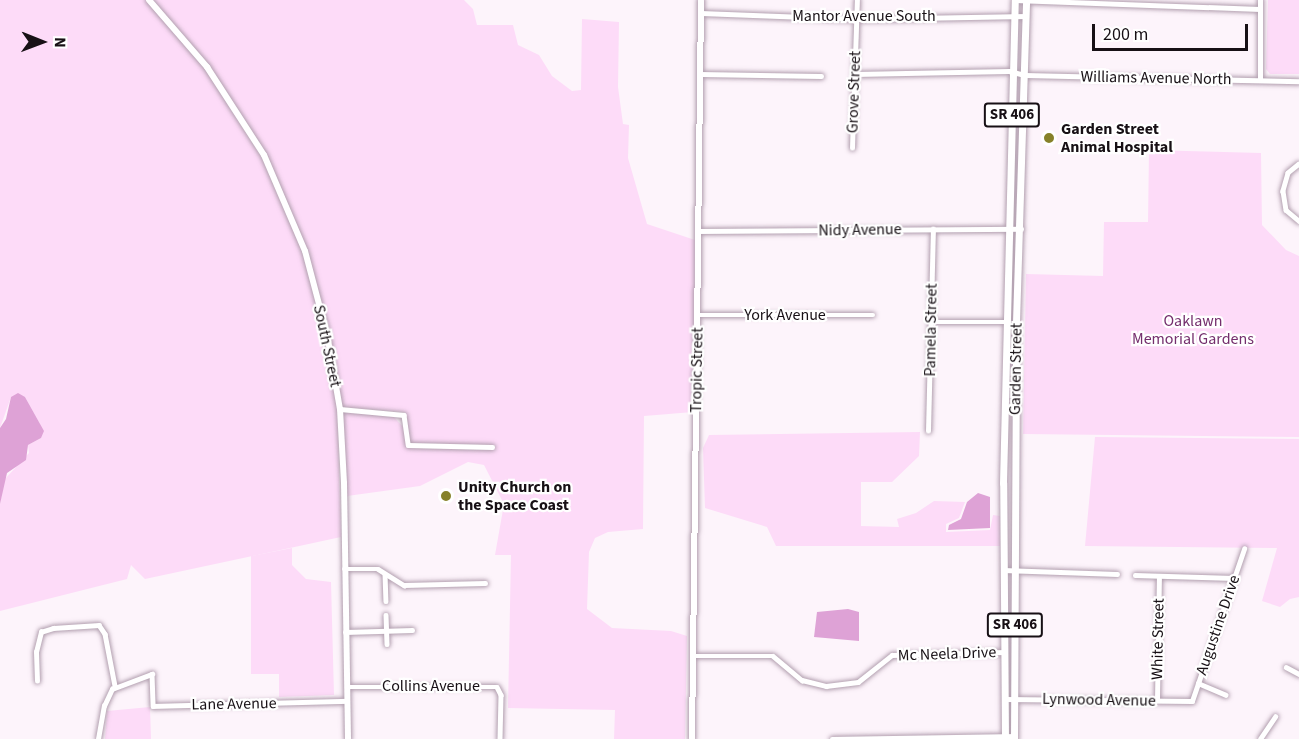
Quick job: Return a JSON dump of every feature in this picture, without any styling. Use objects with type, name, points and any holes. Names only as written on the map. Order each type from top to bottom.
[{"type":"main road","name":"South Street","points":[[149,0],[207,67],[264,155],[304,251],[327,334],[340,409],[348,739]]},
{"type":"main road","name":"Tropic Street","points":[[692,739],[701,0]]},
{"type":"main road","name":"Garden Street","points":[[1005,737],[1003,570],[1005,387],[1015,0]]},
{"type":"main road","name":"Garden Street","points":[[1014,738],[1016,699],[1013,570],[1016,322],[1021,229],[1026,0]]},
{"type":"main road","points":[[1012,128],[1024,123]]},
{"type":"street","name":"Grove Street","points":[[852,147],[857,0]]},
{"type":"street","points":[[1015,0],[1260,9]]},
{"type":"street","points":[[1260,0],[1260,80]]},
{"type":"street","name":"Mantor Avenue South","points":[[701,13],[856,19],[1026,16]]},
{"type":"street","name":"Williams Avenue North","points":[[855,74],[1013,71],[1025,75],[1299,81]]},
{"type":"street","points":[[700,74],[821,76]]},
{"type":"street","points":[[1299,164],[1288,173],[1283,191],[1286,210],[1299,221]]},
{"type":"street","name":"Pamela Street","points":[[928,431],[933,229]]},
{"type":"street","name":"Nidy Avenue","points":[[699,231],[1021,229]]},
{"type":"street","points":[[1008,278],[1019,278]]},
{"type":"street","name":"York Avenue","points":[[698,315],[873,315]]},
{"type":"street","points":[[932,322],[1016,322]]},
{"type":"street","points":[[1005,387],[1016,387]]},
{"type":"street","points":[[340,409],[404,415],[408,445],[492,447]]},
{"type":"street","points":[[1004,483],[1014,483]]},
{"type":"street","name":"Augustine Drive","points":[[1192,700],[1244,549]]},
{"type":"street","points":[[344,569],[378,570],[404,585],[485,583]]},
{"type":"street","points":[[1003,570],[1117,574]]},
{"type":"street","points":[[385,574],[386,601]]},
{"type":"street","points":[[1135,575],[1159,579],[1234,578]]},
{"type":"street","name":"White Street","points":[[1157,700],[1159,579]]},
{"type":"street","points":[[386,615],[387,644]]},
{"type":"street","points":[[37,681],[36,652],[41,632],[52,628],[99,625],[105,634],[115,687],[104,706],[103,728],[98,739]]},
{"type":"street","points":[[345,632],[412,630]]},
{"type":"street","name":"Mc Neela Drive","points":[[694,656],[773,656],[802,680],[826,686],[858,682],[892,655],[1005,652]]},
{"type":"street","points":[[1286,667],[1299,674]]},
{"type":"street","name":"Lane Avenue","points":[[115,687],[152,674],[153,706],[347,701]]},
{"type":"street","points":[[1198,683],[1226,695]]},
{"type":"street","name":"Collins Avenue","points":[[347,687],[497,687],[501,695],[500,739]]},
{"type":"street","name":"Lynwood Avenue","points":[[1005,699],[1192,700]]},
{"type":"street","points":[[1260,739],[1275,717]]},
{"type":"street","points":[[832,739],[1014,738]]},
{"type":"green space","points":[[0,0],[146,0],[204,68],[261,157],[302,252],[324,334],[337,409],[341,537],[145,579],[131,565],[127,579],[0,611],[0,504],[4,480],[29,453],[28,445],[41,438],[40,424],[25,397],[11,397],[0,428]]},
{"type":"green space","points":[[153,0],[464,0],[473,9],[477,25],[513,25],[518,45],[539,55],[552,76],[572,91],[581,90],[582,19],[619,22],[618,87],[623,124],[629,125],[628,158],[647,224],[695,240],[693,412],[644,416],[643,529],[608,532],[595,538],[589,552],[587,609],[612,628],[671,631],[687,636],[685,739],[614,739],[615,710],[508,708],[511,555],[495,555],[504,504],[484,465],[468,462],[420,486],[347,496],[343,412],[394,417],[403,427],[408,448],[494,450],[495,445],[411,443],[405,412],[342,407],[330,333],[307,250],[267,155],[209,65]]},
{"type":"green space","points":[[1268,0],[1299,0],[1299,74],[1270,74],[1266,69]]},
{"type":"green space","name":"Oaklawn Memorial Gardens","points":[[1149,150],[1261,153],[1262,225],[1286,250],[1299,256],[1299,437],[1023,434],[1026,274],[1103,276],[1104,222],[1148,222]]},
{"type":"green space","points":[[920,432],[919,456],[892,482],[861,482],[861,526],[899,527],[897,519],[916,513],[934,501],[965,502],[959,518],[946,524],[946,532],[990,530],[993,515],[1000,516],[1000,546],[776,546],[767,527],[705,508],[703,448],[709,435]]},
{"type":"green space","points":[[1095,437],[1299,439],[1299,597],[1290,599],[1280,607],[1262,601],[1277,548],[1085,546]]},
{"type":"green space","points":[[292,548],[292,565],[306,579],[331,582],[334,695],[279,697],[279,674],[251,674],[251,556]]},
{"type":"green space","points":[[150,707],[151,739],[105,739],[107,711]]},
{"type":"shaded area","points":[[18,393],[25,397],[44,431],[41,438],[28,445],[26,460],[7,473],[0,504],[0,428],[6,419],[11,397]]},
{"type":"shaded area","points":[[978,493],[990,497],[990,528],[948,530],[949,525],[961,519],[967,502]]},
{"type":"shaded area","points":[[848,609],[859,612],[859,641],[814,637],[817,612]]},
{"type":"place","name":"Garden Street Animal Hospital","points":[[1049,138]]},
{"type":"place","name":"Unity Church on the Space Coast","points":[[446,496]]}]
